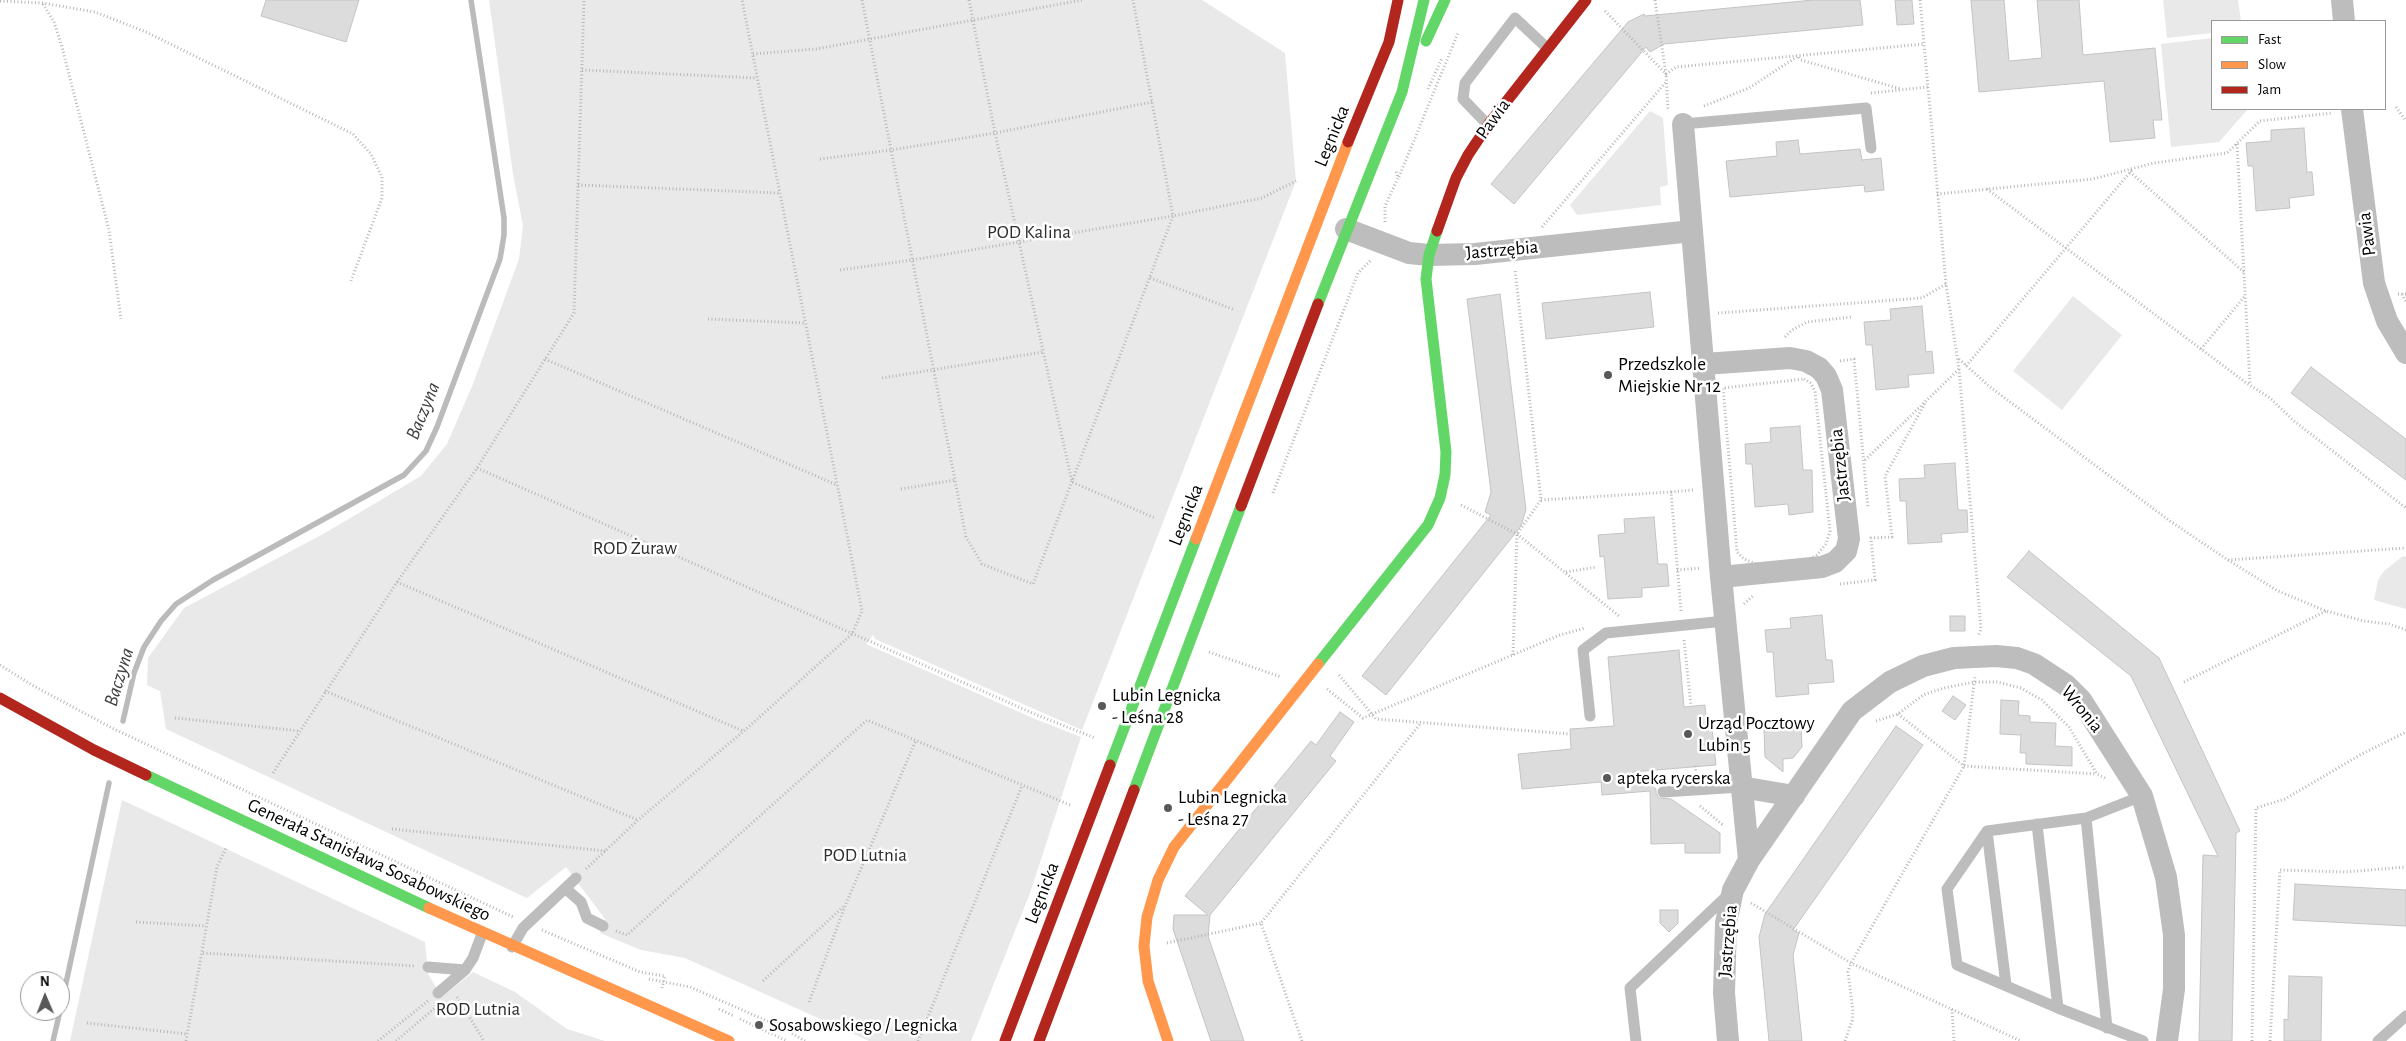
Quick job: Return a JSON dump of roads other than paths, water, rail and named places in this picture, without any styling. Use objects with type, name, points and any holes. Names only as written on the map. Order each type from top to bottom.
[{"type":"main road","name":"Legnicka","points":[[1005,1041],[1317,220],[1389,42],[1398,0]]},
{"type":"main road","points":[[1402,92],[1424,0]]},
{"type":"main road","points":[[1039,1041],[1346,230],[1402,92],[1446,0]]},
{"type":"main road","name":"Pawia","points":[[1429,255],[1456,178],[1488,125],[1586,0]]},
{"type":"main road","points":[[1168,1041],[1148,981],[1144,946],[1147,917],[1158,880],[1174,847],[1428,525],[1440,498],[1445,475],[1446,452],[1426,279],[1429,255]]},
{"type":"main road","name":"Generała Stanisława Sosabowskiego","points":[[0,698],[94,750],[482,934],[729,1041]]},
{"type":"street","points":[[2342,0],[2344,20]]},
{"type":"street","name":"Pawia","points":[[2352,110],[2374,283],[2387,321],[2406,353]]},
{"type":"street","points":[[1676,119],[1692,231],[1704,364],[1715,572],[1734,616],[1742,787],[1749,860]]},
{"type":"street","name":"Jastrzębia","points":[[1346,230],[1409,253],[1429,255],[1475,254],[1692,231]]},
{"type":"street","name":"Jastrzębia","points":[[1704,364],[1790,358],[1806,361],[1819,368],[1826,376],[1832,390],[1849,540],[1846,551],[1835,562],[1822,567],[1715,572]]},
{"type":"street","name":"Wronia","points":[[1749,860],[1852,711],[1890,682],[1923,666],[1954,658],[1976,656],[2017,658],[2034,664],[2066,685],[2090,713],[2134,799],[2166,877],[2174,934],[2174,989],[2167,1041]]},
{"type":"street","points":[[1742,787],[1794,796]]},
{"type":"street","name":"Jastrzębia","points":[[1728,1041],[1724,993],[1726,923],[1743,894],[1749,860]]},
{"type":"lane","points":[[1488,125],[1463,99],[1465,83],[1515,18],[1547,48]]},
{"type":"lane","points":[[1676,119],[1866,108],[1871,148]]},
{"type":"lane","points":[[1590,716],[1583,650],[1606,633],[1682,625],[1734,616]]},
{"type":"lane","points":[[1664,792],[1742,787]]},
{"type":"lane","points":[[2134,799],[2086,818],[1987,831],[1947,889],[1957,965],[2058,1008],[2143,1041]]},
{"type":"lane","points":[[2086,818],[2107,1028]]},
{"type":"lane","points":[[2037,824],[2058,1008]]},
{"type":"lane","points":[[1987,831],[2006,985]]},
{"type":"lane","points":[[512,947],[523,928],[576,878]]},
{"type":"lane","points":[[566,889],[580,902],[588,918],[603,926]]},
{"type":"lane","points":[[1636,1041],[1630,988],[1743,894]]},
{"type":"lane","points":[[439,999],[465,970],[473,958],[482,934]]},
{"type":"lane","points":[[428,967],[465,970]]},
{"type":"lane","points":[[2378,1041],[2406,1016]]},
{"type":"waterway","name":"Baczyna","points":[[123,721],[134,673],[144,647],[161,621],[176,604],[213,580],[404,475],[426,451],[437,427],[500,259],[504,235],[504,218],[471,0]]},
{"type":"waterway","name":"Baczyna","points":[[69,971],[109,783]]},
{"type":"waterway","name":"Baczyna","points":[[53,1041],[58,1021]]},
{"type":"place","name":"Przedszkole Miejskie Nr 12","points":[[1608,375]]},
{"type":"place","name":"Lubin Legnicka - Leśna 28","points":[[1102,706]]},
{"type":"place","name":"Urząd Pocztowy Lubin 5","points":[[1688,734]]},
{"type":"place","name":"apteka rycerska","points":[[1607,778]]},
{"type":"place","name":"Lubin Legnicka - Leśna 27","points":[[1168,808]]},
{"type":"place","name":"Sosabowskiego / Legnicka","points":[[759,1025]]},
{"type":"park label","name":"POD Kalina","points":[[1029,232]]},
{"type":"park label","name":"ROD Żuraw","points":[[635,548]]},
{"type":"park label","name":"POD Lutnia","points":[[865,855]]},
{"type":"park label","name":"ROD Lutnia","points":[[478,1009]]}]
